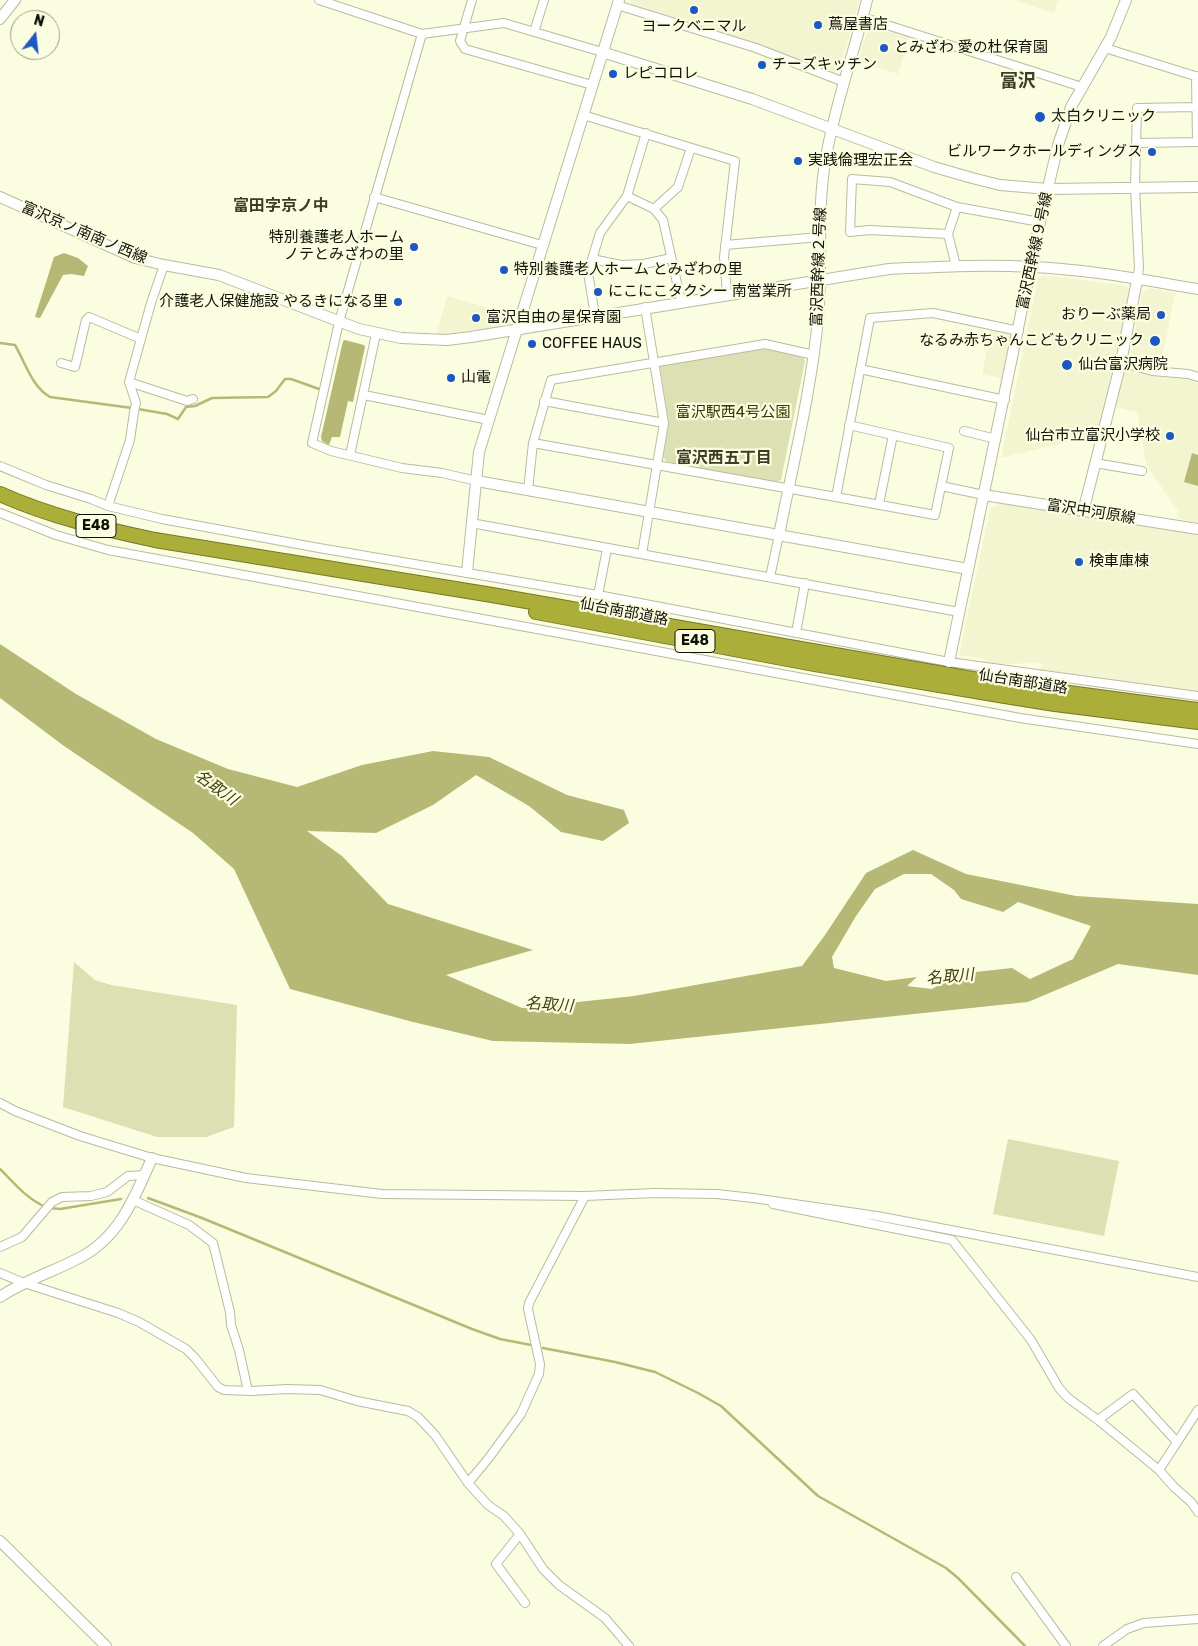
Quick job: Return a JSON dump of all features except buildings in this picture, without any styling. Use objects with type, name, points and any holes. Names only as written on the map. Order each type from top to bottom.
[{"type":"highway","name":"仙台南部道路","points":[[0,494],[55,514],[114,531],[293,568],[814,664],[1055,704],[1198,722]]},
{"type":"highway","name":"仙台南部道路","points":[[194,547],[502,596],[1002,684],[1198,710]]},
{"type":"street","points":[[0,19],[15,0]]},
{"type":"street","points":[[319,0],[422,34],[504,23],[702,82],[832,128],[934,167],[1000,185],[1048,189],[1198,187]]},
{"type":"street","points":[[472,0],[460,41],[465,49],[592,85]]},
{"type":"street","points":[[534,32],[544,0]]},
{"type":"street","name":"富沢西幹線２号線","points":[[779,535],[814,355],[821,279],[822,187],[832,128],[867,0]]},
{"type":"street","name":"富沢西幹線９号線","points":[[949,662],[1005,400],[1040,222],[1064,125],[1082,87],[1105,48],[1126,0]]},
{"type":"street","points":[[467,572],[479,452],[618,2],[756,48],[844,82]]},
{"type":"street","points":[[862,18],[1082,87]]},
{"type":"street","points":[[422,34],[339,322],[312,443],[331,451],[402,468],[442,473],[477,481],[968,569]]},
{"type":"street","points":[[1105,48],[1197,76],[1197,142],[1136,143]]},
{"type":"street","points":[[1083,512],[1121,362],[1139,268],[1135,187],[1137,108],[1196,107]]},
{"type":"street","points":[[583,114],[735,161],[724,257],[728,294]]},
{"type":"street","points":[[595,316],[588,273],[600,233],[628,196],[646,133]]},
{"type":"street","points":[[654,209],[678,187],[691,148]]},
{"type":"street","points":[[948,234],[869,230],[850,232],[852,179],[890,182],[957,207],[1040,222]]},
{"type":"street","points":[[628,196],[654,209],[663,220],[681,301]]},
{"type":"street","name":"富沢京ノ南南ノ西線","points":[[0,197],[135,258],[219,275],[339,322],[376,334],[401,338],[447,340],[889,269],[956,266],[1032,267],[1106,274],[1198,289]]},
{"type":"street","points":[[374,197],[542,245]]},
{"type":"street","points":[[956,266],[948,234],[957,207]]},
{"type":"street","points":[[725,245],[820,237]]},
{"type":"street","points":[[592,260],[621,265],[644,264],[671,258]]},
{"type":"street","points":[[108,506],[130,440],[136,402],[129,382],[164,265]]},
{"type":"street","points":[[642,554],[664,423],[645,308]]},
{"type":"street","points":[[836,497],[870,318],[933,313],[1019,331]]},
{"type":"street","points":[[61,363],[75,368],[86,320],[89,318],[142,339]]},
{"type":"street","points":[[350,455],[376,334]]},
{"type":"street","points":[[528,490],[533,443],[551,380],[765,344],[814,355]]},
{"type":"street","points":[[1121,362],[1152,371],[1188,374],[1198,377]]},
{"type":"street","points":[[860,369],[1005,400]]},
{"type":"street","points":[[129,382],[175,393],[187,401],[194,399]]},
{"type":"street","points":[[364,395],[489,420]]},
{"type":"street","points":[[544,400],[664,423]]},
{"type":"street","points":[[533,443],[935,515],[949,448],[849,425]]},
{"type":"street","points":[[964,431],[996,439]]},
{"type":"street","points":[[879,504],[893,435]]},
{"type":"street","points":[[1095,462],[1142,471]]},
{"type":"street","points":[[0,466],[46,485],[84,496],[108,506],[162,518],[319,548],[598,595],[949,662],[1198,696]]},
{"type":"street","points":[[941,486],[984,495]]},
{"type":"street","name":"富沢中河原線","points":[[984,495],[1198,529]]},
{"type":"street","points":[[0,513],[56,535],[108,550],[1020,718],[1194,744],[1198,739]]},
{"type":"street","points":[[471,523],[959,612]]},
{"type":"street","points":[[770,577],[779,535]]},
{"type":"street","points":[[598,595],[607,549]]},
{"type":"street","points":[[796,633],[805,583]]},
{"type":"street","points":[[0,1103],[15,1111],[80,1136],[152,1158],[246,1178],[382,1194],[585,1196],[655,1193],[717,1194],[877,1216],[1198,1277]]},
{"type":"street","points":[[0,1297],[24,1283],[80,1258],[105,1241],[119,1224],[152,1158]]},
{"type":"street","points":[[0,1247],[22,1237],[52,1202],[62,1198],[91,1196],[108,1192],[128,1176],[145,1175]]},
{"type":"street","points":[[468,1483],[521,1414],[539,1374],[540,1364],[528,1309],[529,1303],[585,1196]]},
{"type":"street","points":[[753,1198],[782,1207],[952,1240],[1031,1340],[1059,1388],[1068,1398],[1159,1470],[1198,1512]]},
{"type":"street","points":[[132,1200],[189,1225],[213,1243],[248,1391]]},
{"type":"street","points":[[0,1273],[24,1283],[118,1313],[139,1322],[186,1349],[200,1363],[218,1387],[232,1391],[320,1390],[357,1401],[408,1411],[418,1417],[435,1435],[468,1483],[488,1505],[504,1516],[520,1534],[542,1569],[559,1585],[604,1618],[629,1646]]},
{"type":"street","points":[[1098,1420],[1133,1394],[1177,1442]]},
{"type":"street","points":[[1159,1470],[1198,1410]]},
{"type":"street","points":[[520,1534],[496,1564],[525,1603]]},
{"type":"street","points":[[0,1541],[106,1646]]},
{"type":"street","points":[[1016,1577],[1066,1646]]},
{"type":"street","points":[[1103,1646],[1127,1629],[1144,1623],[1198,1620]]},
{"type":"shaded area","points":[[629,0],[860,0],[839,69],[835,72],[748,41],[632,4]]},
{"type":"shaded area","points":[[1014,0],[1058,0],[1054,13]]},
{"type":"shaded area","name":"とみざわ 愛の杜保育園","points":[[874,24],[910,36],[898,74],[858,61],[868,28]]},
{"type":"shaded area","points":[[64,253],[78,258],[88,266],[84,276],[63,275],[40,318],[35,317],[54,257]]},
{"type":"shaded area","name":"仙台富沢病院","points":[[1044,275],[1127,286],[1130,291],[1099,434],[1001,458],[1038,279]]},
{"type":"shaded area","points":[[1149,288],[1175,293],[1161,364],[1134,358],[1131,352],[1142,293]]},
{"type":"shaded area","name":"富沢自由の星保育園","points":[[447,296],[512,315],[510,322],[504,326],[436,336]]},
{"type":"shaded area","points":[[991,328],[1010,332],[1013,337],[1004,379],[982,374]]},
{"type":"shaded area","name":"仙台市立富沢小学校","points":[[1129,369],[1153,376],[1186,379],[1198,383],[1198,523],[1176,518],[1179,512],[1149,469],[1145,460],[1137,412],[1115,407],[1123,372]]},
{"type":"shaded area","points":[[1001,502],[1198,533],[1198,693],[1040,671],[1042,663],[993,664],[985,662],[985,659],[959,655],[990,510]]},
{"type":"green space","name":"富沢駅西4号公園","points":[[764,347],[802,355],[805,361],[781,480],[776,482],[667,462],[663,457],[669,423],[660,367],[664,362]]},
{"type":"green space","points":[[74,962],[95,980],[111,985],[237,1005],[234,1127],[206,1137],[157,1137],[63,1107]]},
{"type":"green space","points":[[1008,1139],[1119,1161],[1104,1236],[993,1214]]},
{"type":"water","points":[[343,341],[364,345],[365,347],[353,402],[348,401],[340,437],[332,437],[329,445],[322,441],[321,437]]},
{"type":"water","points":[[1192,453],[1198,455],[1198,486],[1184,482]]},
{"type":"water","name":"名取川","points":[[0,644],[76,694],[156,739],[228,769],[297,787],[362,765],[433,751],[489,757],[567,795],[624,810],[629,823],[603,841],[561,832],[529,806],[476,775],[433,805],[376,833],[307,831],[342,856],[388,904],[533,950],[446,975],[522,1008],[634,996],[802,966],[866,873],[913,850],[966,874],[1076,896],[1198,904],[1198,975],[1118,964],[1028,1002],[630,1044],[493,1041],[290,989],[234,869],[193,833],[64,746],[0,698]],"holes":[[[904,874],[931,874],[954,890],[961,899],[1003,912],[1018,902],[1091,926],[1073,959],[1030,979],[1012,968],[957,974],[932,989],[907,986],[917,977],[886,981],[834,968],[832,957],[856,916],[875,889]]]},
{"type":"waterway","points":[[0,343],[15,345],[38,387],[50,397],[132,408]]},
{"type":"waterway","points":[[138,409],[167,414],[178,419],[186,407],[195,406],[212,398],[268,397],[276,391],[285,379],[291,379],[319,389]]},
{"type":"waterway","points":[[0,1169],[25,1194],[43,1206]]},
{"type":"waterway","points":[[148,1198],[202,1218],[472,1329],[500,1339],[531,1345]]},
{"type":"waterway","points":[[50,1208],[60,1209],[121,1199]]},
{"type":"waterway","points":[[543,1348],[655,1372],[721,1406],[818,1496],[946,1568],[1025,1646]]},
{"type":"place","name":"ヨークベニマル","points":[[694,10]]},
{"type":"place","name":"蔦屋書店","points":[[818,25]]},
{"type":"place","name":"とみざわ 愛の杜保育園","points":[[884,48]]},
{"type":"place","name":"チーズキッチン","points":[[762,65]]},
{"type":"place","name":"レピコロレ","points":[[613,74]]},
{"type":"place","name":"太白クリニック","points":[[1040,117]]},
{"type":"place","name":"ビルワークホールディングス","points":[[1152,152]]},
{"type":"place","name":"実践倫理宏正会","points":[[798,161]]},
{"type":"place","name":"特別養護老人ホーム ノテとみざわの里","points":[[414,247]]},
{"type":"place","name":"特別養護老人ホーム とみざわの里","points":[[504,270]]},
{"type":"place","name":"にこにこタクシー 南営業所","points":[[598,292]]},
{"type":"place","name":"介護老人保健施設 やるきになる里","points":[[398,302]]},
{"type":"place","name":"おりーぶ薬局","points":[[1161,315]]},
{"type":"place","name":"富沢自由の星保育園","points":[[476,318]]},
{"type":"place","name":"なるみ赤ちゃんこどもクリニック","points":[[1155,341]]},
{"type":"place","name":"COFFEE HAUS","points":[[532,344]]},
{"type":"place","name":"仙台富沢病院","points":[[1067,365]]},
{"type":"place","name":"山電","points":[[451,378]]},
{"type":"place","name":"仙台市立富沢小学校","points":[[1170,436]]},
{"type":"place","name":"検車庫棟","points":[[1079,562]]},
{"type":"district","name":"富沢","points":[[1018,82]]},
{"type":"district","name":"富田字京ノ中","points":[[281,206]]},
{"type":"district","name":"富沢西五丁目","points":[[724,458]]}]
